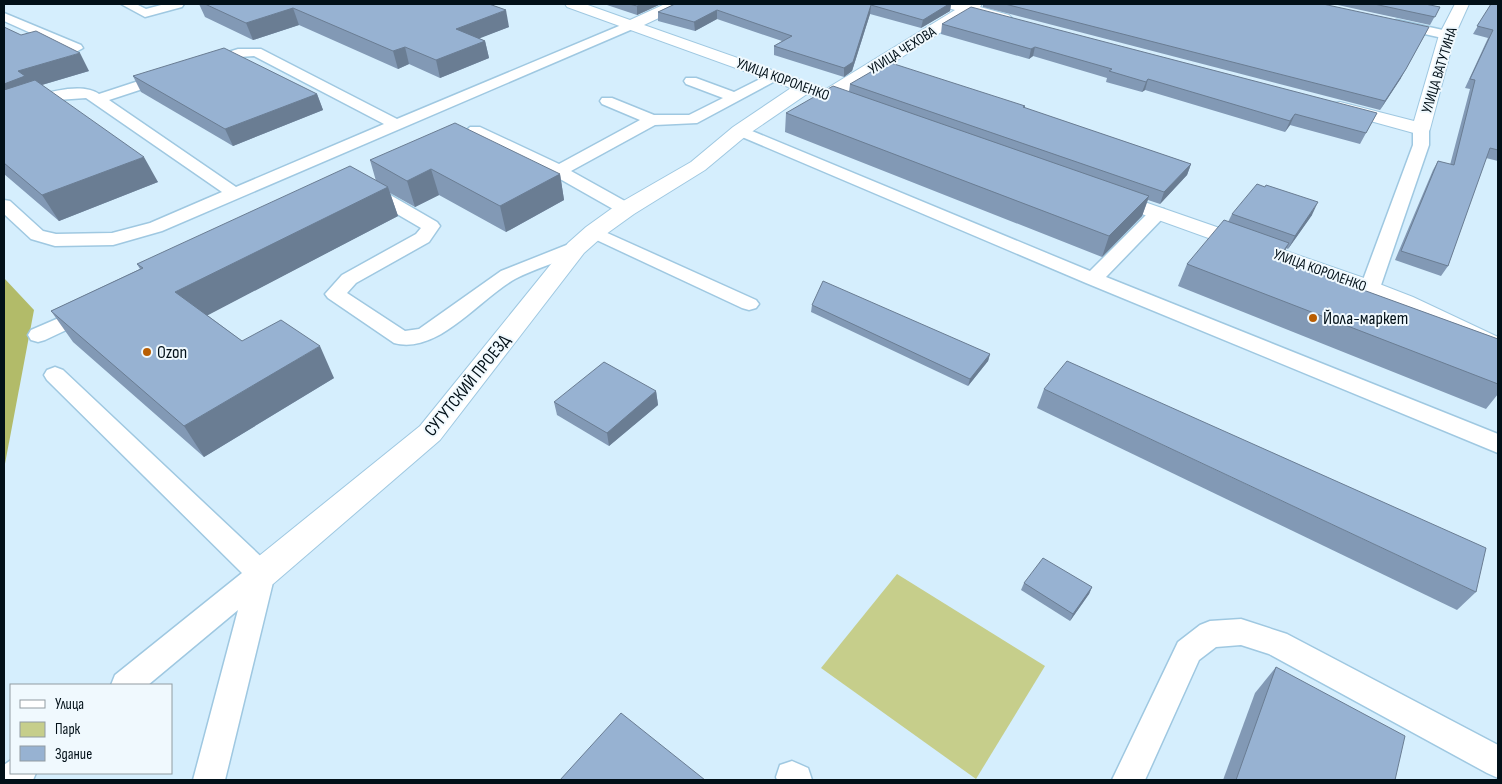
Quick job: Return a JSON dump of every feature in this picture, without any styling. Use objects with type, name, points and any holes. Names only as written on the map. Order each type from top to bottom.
[{"type":"street","name":"УЛИЦА КОРОЛЕНКО","points":[[572,4],[876,112]]},
{"type":"street","points":[[631,25],[676,4]]},
{"type":"street","points":[[949,4],[971,6],[1016,22]]},
{"type":"street","name":"УЛИЦА ВАТУТИНА","points":[[1325,103],[1421,129],[1447,35],[1462,4]]},
{"type":"street","name":"УЛИЦА ЧЕХОВА","points":[[828,95],[971,6]]},
{"type":"street","name":"СУГУТСКИЙ ПРОЕЗД","points":[[261,574],[430,433],[585,240],[626,210],[698,166],[740,131],[805,87]]},
{"type":"street","name":"УЛИЦА КОРОЛЕНКО","points":[[1092,189],[1370,288],[1468,330],[1498,347]]},
{"type":"lane","points":[[127,4],[145,13],[178,4]]},
{"type":"lane","points":[[4,17],[76,48]]},
{"type":"lane","points":[[1383,20],[1447,35]]},
{"type":"lane","points":[[4,205],[37,234],[55,240],[113,239],[156,227],[631,25]]},
{"type":"lane","points":[[97,99],[238,53],[256,52],[397,125]]},
{"type":"lane","points":[[607,100],[652,120],[692,120],[774,76]]},
{"type":"lane","points":[[691,81],[734,97]]},
{"type":"lane","points":[[4,112],[53,96],[76,92],[90,94],[236,194]]},
{"type":"lane","points":[[559,171],[652,120]]},
{"type":"lane","points":[[1370,288],[1421,145],[1421,129]]},
{"type":"lane","points":[[475,130],[559,171],[626,210]]},
{"type":"lane","points":[[740,131],[1093,279],[1498,444]]},
{"type":"lane","points":[[349,187],[364,188],[431,226],[423,238],[349,279],[336,294],[401,338],[425,335],[508,275],[585,240],[750,304]]},
{"type":"lane","points":[[1093,279],[1158,213]]},
{"type":"lane","points":[[38,335],[109,300]]},
{"type":"lane","points":[[55,375],[261,574],[209,780]]},
{"type":"lane","name":"СУГУТСКИЙ ПРОЕЗД","points":[[127,684],[261,574]]},
{"type":"lane","points":[[1128,780],[1188,650],[1210,634],[1241,632],[1278,644],[1498,762]]},
{"type":"green space","points":[[4,278],[34,310],[4,469]]},
{"type":"green space","points":[[897,574],[1045,666],[976,779],[821,668]]},
{"type":"building","points":[[205,4],[489,4],[506,10],[456,29],[485,41],[436,60],[405,47],[393,51],[293,8],[246,23]]},
{"type":"building","points":[[675,4],[949,4],[923,20],[871,5],[853,62],[844,68],[774,46],[792,36],[717,10],[694,22],[658,12]]},
{"type":"building","points":[[1005,4],[1323,4],[1429,27],[1406,69],[1385,101]]},
{"type":"building","points":[[1374,4],[1425,4],[1440,7],[1435,17]]},
{"type":"building","points":[[1491,4],[1498,4],[1498,150],[1490,148],[1448,266],[1401,251],[1438,161],[1454,165],[1475,80],[1470,79],[1493,30],[1477,26]]},
{"type":"building","points":[[971,7],[1377,113],[1366,133],[1295,114],[1290,121],[1148,79],[1146,82],[1109,71],[1112,69],[1035,47],[1031,49],[942,24]]},
{"type":"building","points":[[4,27],[21,35],[36,31],[80,53],[18,71],[25,76],[4,84]]},
{"type":"building","points":[[224,48],[317,94],[225,129],[133,76]]},
{"type":"building","points":[[888,62],[1025,106],[1023,107],[1191,164],[1164,192],[850,84]]},
{"type":"building","points":[[35,80],[144,157],[42,195],[4,163],[4,90]]},
{"type":"building","points":[[833,86],[1149,196],[1109,236],[786,113]]},
{"type":"building","points":[[455,123],[560,174],[500,206],[431,169],[407,181],[370,160]]},
{"type":"building","points":[[350,166],[388,187],[175,292],[242,341],[281,320],[320,346],[184,426],[51,311],[143,268],[137,264]]},
{"type":"building","points":[[1257,184],[1265,187],[1266,185],[1318,202],[1295,236],[1232,214]]},
{"type":"building","points":[[1224,220],[1289,243],[1278,259],[1498,339],[1498,384],[1187,264]]},
{"type":"building","points":[[823,281],[990,354],[970,379],[812,305]]},
{"type":"building","points":[[1067,361],[1486,548],[1476,592],[1044,389]]},
{"type":"building","points":[[604,362],[656,391],[607,433],[554,402]]},
{"type":"building","points":[[1043,558],[1092,587],[1073,614],[1024,583]]},
{"type":"building","points":[[1276,667],[1405,736],[1395,780],[1236,780]]},
{"type":"building","points":[[621,713],[705,780],[560,780]]},
{"type":"place","name":"Йола-маркет","points":[[1313,318]]},
{"type":"place","name":"Ozon","points":[[147,352]]}]
